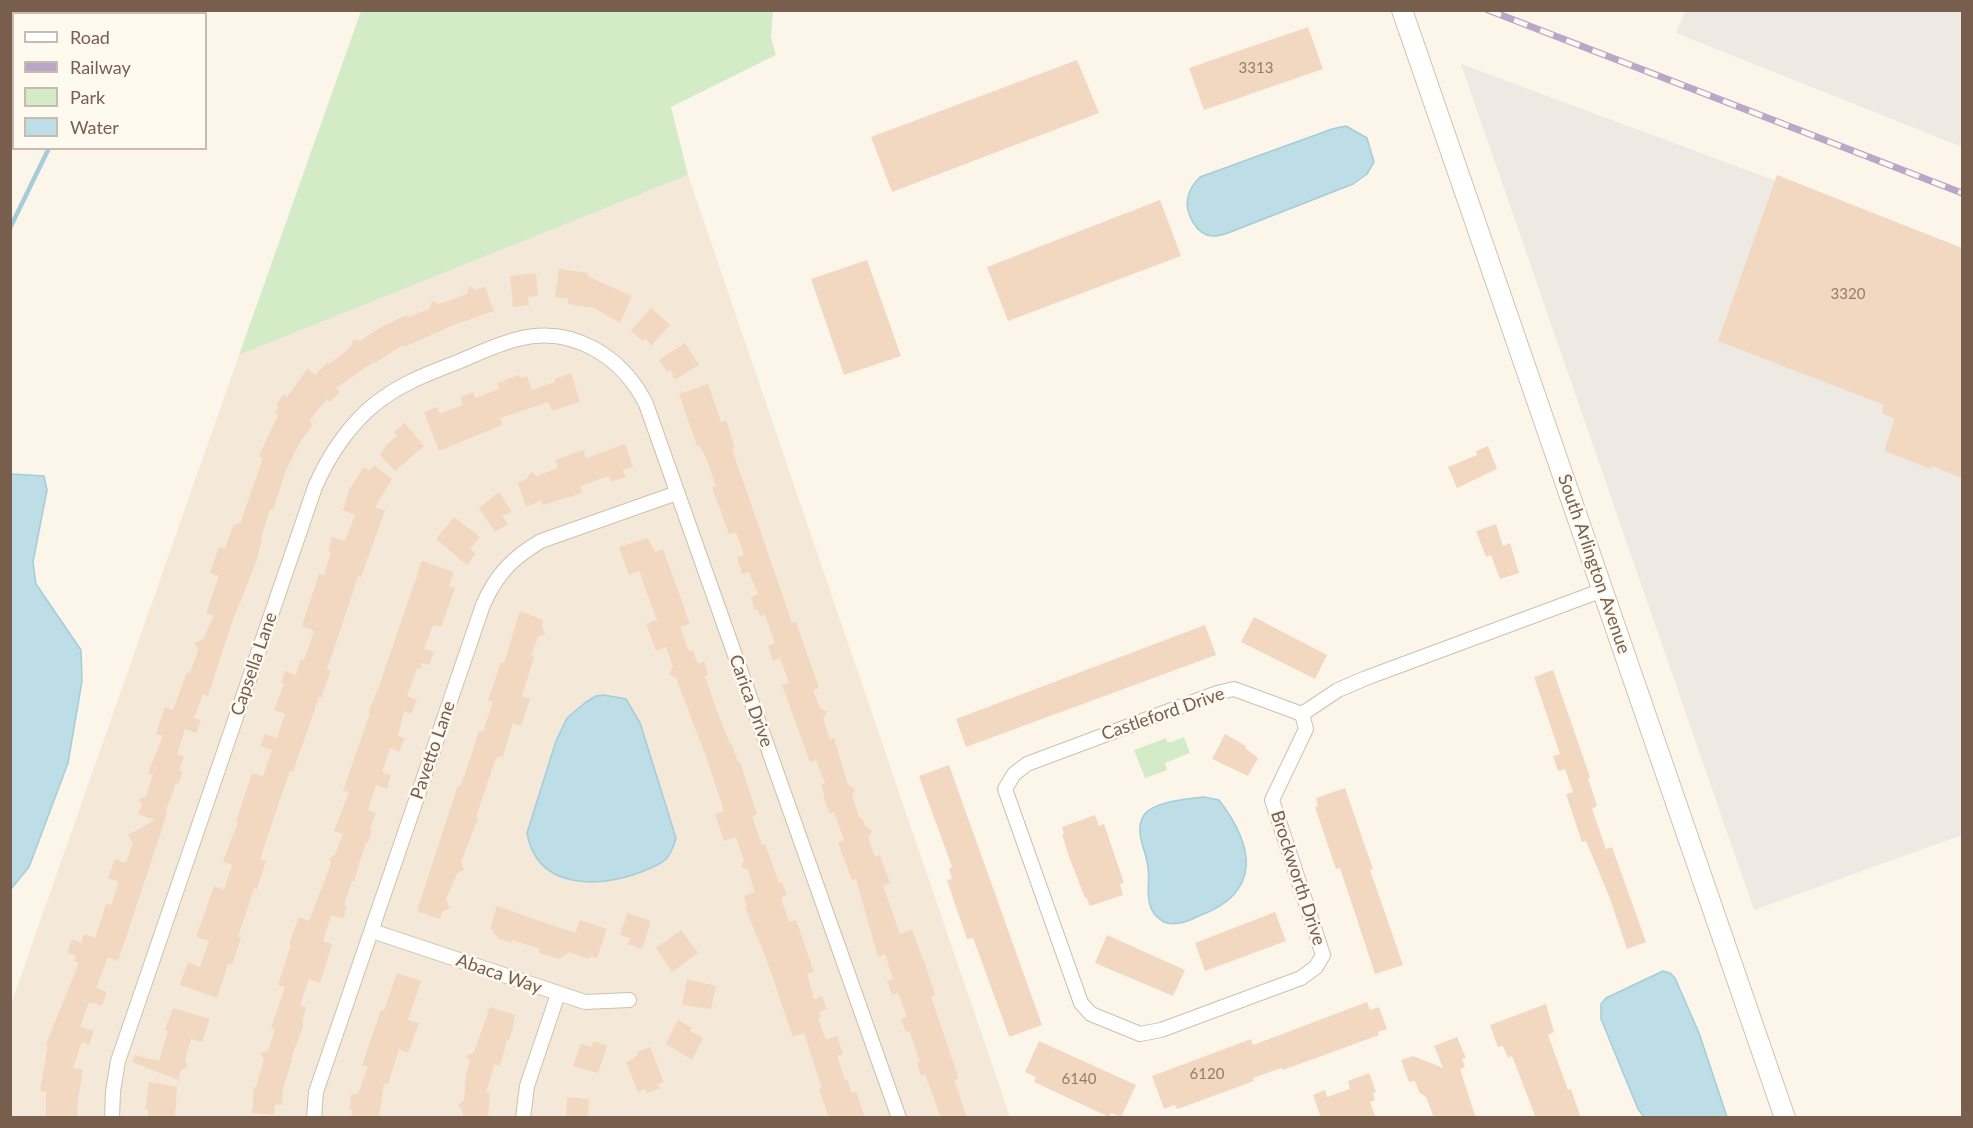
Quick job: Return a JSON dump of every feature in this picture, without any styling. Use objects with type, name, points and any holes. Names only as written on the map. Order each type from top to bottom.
[{"type":"main road","name":"South Arlington Avenue","points":[[1402,10],[1785,1118]]},
{"type":"street","name":"Carica Drive","points":[[546,336],[564,337],[592,347],[616,363],[628,375],[646,404],[899,1118]]},
{"type":"street","name":"Capsella Lane","points":[[111,1118],[118,1061],[307,510],[325,465],[353,425],[370,408],[405,384],[516,339],[546,336]]},
{"type":"street","name":"Pavetto Lane","points":[[314,1118],[316,1092],[483,606],[499,575],[521,552],[541,541],[677,493]]},
{"type":"street","points":[[1302,714],[1338,690],[1366,678],[1603,590]]},
{"type":"street","name":"Castleford Drive","points":[[1140,1034],[1091,1014],[1081,1003],[1005,789],[1014,774],[1027,764],[1217,693],[1234,689],[1302,714]]},
{"type":"street","name":"Brockworth Drive","points":[[1140,1034],[1161,1030],[1301,978],[1316,967],[1323,955],[1272,800],[1306,729],[1302,714]]},
{"type":"street","name":"Abaca Way","points":[[372,931],[585,1002],[629,1000]]},
{"type":"street","points":[[523,1118],[527,1086],[558,994]]},
{"type":"shaded area","points":[[1685,11],[1962,11],[1962,147],[1676,33]]},
{"type":"shaded area","points":[[1461,64],[1962,250],[1962,835],[1754,910]]},
{"type":"shaded area","points":[[688,175],[1010,1117],[11,1118],[11,1004],[239,355]]},
{"type":"green space","points":[[361,11],[773,11],[771,37],[776,55],[671,107],[688,175],[239,355]]},
{"type":"green space","points":[[1184,737],[1190,753],[1165,763],[1167,770],[1145,778],[1134,750],[1166,738],[1167,742],[1171,742]]},
{"type":"water","points":[[1346,126],[1367,138],[1374,162],[1367,174],[1353,184],[1220,235],[1208,235],[1197,228],[1193,222],[1187,203],[1192,186],[1200,177]]},
{"type":"water","points":[[11,474],[44,476],[47,490],[33,562],[36,584],[81,650],[82,681],[68,763],[29,867],[11,889]]},
{"type":"water","points":[[596,696],[626,699],[640,723],[676,838],[666,859],[647,870],[606,881],[571,880],[543,865],[533,851],[527,833],[556,741],[567,718],[586,702]]},
{"type":"water","points":[[1204,797],[1219,800],[1240,834],[1246,866],[1243,881],[1234,894],[1220,906],[1177,924],[1164,922],[1157,917],[1150,905],[1148,868],[1140,835],[1141,821],[1149,810],[1155,807]]},
{"type":"water","points":[[1663,971],[1675,978],[1699,1033],[1727,1117],[1644,1117],[1638,1109],[1601,1019],[1601,1004],[1606,998]]},
{"type":"building","points":[[1308,27],[1323,69],[1204,110],[1189,68]]},
{"type":"building","points":[[1077,60],[1099,113],[892,192],[871,137]]},
{"type":"building","points":[[1777,175],[1962,248],[1962,478],[1884,451],[1895,419],[1882,413],[1884,405],[1718,341]]},
{"type":"building","points":[[1160,200],[1181,256],[1008,321],[987,267]]},
{"type":"building","points":[[867,260],[901,356],[844,375],[811,279]]},
{"type":"building","points":[[559,269],[588,273],[587,276],[632,296],[620,323],[594,308],[568,304],[568,299],[555,297]]},
{"type":"building","points":[[536,273],[538,296],[528,297],[529,305],[513,307],[510,276]]},
{"type":"building","points":[[469,286],[476,290],[485,287],[494,311],[456,324],[404,347],[403,345],[374,362],[336,388],[340,392],[330,402],[327,399],[310,420],[312,426],[300,442],[286,470],[273,510],[270,509],[257,560],[232,622],[208,696],[203,694],[194,718],[201,720],[196,733],[185,729],[177,754],[184,757],[179,770],[183,772],[178,784],[176,783],[165,814],[167,813],[124,944],[118,961],[108,957],[96,988],[107,992],[102,1006],[89,1002],[80,1026],[94,1031],[89,1045],[82,1042],[73,1068],[83,1070],[77,1105],[78,1118],[46,1118],[46,1092],[40,1091],[48,1045],[46,1044],[79,963],[74,961],[76,956],[67,953],[72,939],[81,943],[84,934],[95,938],[106,904],[111,905],[119,882],[108,878],[115,859],[126,863],[133,843],[128,835],[155,820],[138,814],[142,805],[139,799],[146,796],[153,775],[148,773],[163,736],[156,734],[165,707],[173,710],[187,672],[190,673],[198,651],[195,643],[203,639],[214,616],[206,613],[219,576],[210,573],[219,547],[225,549],[233,526],[241,522],[263,458],[259,456],[278,415],[275,413],[279,407],[276,405],[284,394],[287,397],[308,368],[315,375],[327,363],[329,364],[351,347],[353,339],[360,341],[381,327],[407,315],[408,317],[429,309],[432,301],[439,304],[467,294]]},
{"type":"building","points":[[651,308],[670,325],[651,346],[646,338],[643,341],[631,331]]},
{"type":"building","points":[[685,343],[699,365],[674,380],[671,370],[667,372],[659,360]]},
{"type":"building","points":[[571,373],[580,402],[552,411],[548,402],[500,418],[502,425],[439,451],[424,412],[437,407],[440,414],[463,405],[460,397],[473,392],[475,398],[499,389],[497,383],[519,375],[520,378],[527,376],[532,390],[555,382],[554,379]]},
{"type":"building","points":[[708,384],[721,422],[726,420],[735,448],[732,449],[792,623],[796,622],[819,688],[813,690],[820,708],[827,712],[823,719],[830,740],[834,738],[848,785],[855,789],[852,796],[860,819],[862,818],[865,826],[872,831],[868,838],[875,857],[880,855],[890,883],[883,886],[900,934],[912,930],[926,967],[935,995],[931,997],[959,1079],[954,1080],[967,1118],[941,1118],[925,1074],[921,1076],[917,1062],[920,1061],[909,1031],[906,1032],[901,1019],[907,1017],[898,993],[892,995],[887,981],[893,979],[885,954],[878,957],[856,879],[852,880],[838,843],[844,840],[834,812],[830,814],[823,796],[825,796],[821,785],[825,783],[816,760],[810,762],[782,685],[789,683],[780,658],[773,661],[768,646],[775,643],[766,618],[764,614],[760,616],[758,610],[755,610],[751,597],[758,594],[749,572],[742,574],[737,557],[744,555],[736,532],[729,534],[712,488],[716,486],[706,458],[699,445],[697,446],[679,394]]},
{"type":"building","points":[[405,423],[424,446],[395,471],[380,455],[386,445],[397,436],[394,432]]},
{"type":"building","points":[[625,444],[633,467],[623,470],[626,477],[611,482],[609,476],[580,486],[582,493],[543,505],[541,501],[526,507],[518,483],[527,479],[531,472],[537,476],[558,468],[555,460],[583,450],[586,458]]},
{"type":"building","points":[[1488,446],[1497,469],[1457,488],[1448,467],[1477,455],[1476,451]]},
{"type":"building","points":[[374,465],[392,479],[375,507],[385,511],[361,577],[358,576],[327,669],[331,670],[321,698],[319,697],[293,772],[290,771],[273,820],[260,859],[266,861],[257,889],[254,888],[238,937],[241,937],[232,965],[228,964],[217,998],[180,985],[188,962],[200,967],[209,941],[196,937],[214,886],[224,890],[232,865],[223,861],[238,822],[236,822],[252,773],[263,776],[272,750],[260,746],[265,734],[277,738],[285,714],[274,710],[284,684],[281,683],[285,671],[296,675],[314,631],[302,626],[319,574],[324,575],[331,552],[328,551],[332,537],[345,541],[355,515],[343,510],[349,490],[364,467],[370,471]]},
{"type":"building","points":[[499,492],[512,512],[502,516],[508,524],[495,532],[479,508]]},
{"type":"building","points":[[454,517],[480,537],[470,549],[476,554],[467,565],[436,539]]},
{"type":"building","points":[[1496,524],[1503,546],[1510,543],[1519,573],[1500,579],[1491,555],[1486,557],[1476,531]]},
{"type":"building","points":[[648,538],[655,552],[663,549],[690,624],[680,627],[689,651],[693,650],[698,664],[704,661],[708,675],[705,676],[715,706],[738,762],[740,762],[757,814],[752,816],[762,845],[765,844],[779,883],[782,882],[787,895],[781,897],[789,922],[796,920],[814,972],[807,974],[814,999],[822,996],[827,1009],[819,1012],[821,1017],[818,1018],[826,1040],[837,1036],[843,1054],[837,1056],[845,1080],[847,1079],[852,1093],[856,1091],[865,1118],[829,1118],[804,1033],[793,1037],[767,961],[745,907],[747,906],[744,896],[755,892],[748,870],[741,867],[744,860],[736,837],[724,841],[715,814],[724,811],[708,762],[676,678],[669,674],[673,667],[666,647],[656,651],[646,624],[657,620],[639,571],[629,575],[619,547]]},
{"type":"building","points":[[422,561],[454,572],[449,586],[455,588],[441,627],[433,625],[424,649],[434,652],[429,665],[422,663],[420,669],[417,668],[407,696],[417,700],[411,714],[404,711],[398,736],[405,738],[399,752],[390,748],[382,772],[391,775],[387,789],[376,785],[368,810],[376,813],[370,829],[372,830],[344,905],[347,906],[343,919],[331,915],[323,941],[332,944],[320,983],[309,979],[300,1005],[306,1007],[302,1023],[304,1024],[291,1059],[283,1089],[282,1105],[275,1104],[274,1115],[252,1113],[254,1087],[256,1087],[264,1060],[260,1053],[268,1051],[275,1029],[271,1028],[285,987],[278,985],[291,945],[289,944],[299,917],[309,921],[331,864],[329,858],[335,855],[343,834],[334,831],[349,792],[343,791]]},
{"type":"building","points":[[520,611],[543,620],[542,626],[545,634],[538,637],[531,656],[534,657],[522,696],[530,699],[521,726],[513,723],[503,756],[496,758],[476,817],[478,818],[461,862],[464,870],[457,874],[446,899],[450,908],[443,911],[440,919],[417,911],[458,785],[460,786],[466,771],[479,731],[483,732],[493,702],[488,700],[501,662],[504,663]]},
{"type":"building","points":[[1254,617],[1327,655],[1315,679],[1241,642]]},
{"type":"building","points":[[1205,625],[1216,655],[966,747],[956,719]]},
{"type":"building","points":[[1553,670],[1590,777],[1588,778],[1597,806],[1592,809],[1606,849],[1612,847],[1646,942],[1627,949],[1609,896],[1586,841],[1582,842],[1566,794],[1573,792],[1565,769],[1558,771],[1553,756],[1560,754],[1534,677]]},
{"type":"building","points":[[1225,734],[1246,746],[1245,748],[1258,758],[1248,776],[1212,759]]},
{"type":"building","points":[[949,765],[1042,1025],[1012,1036],[1009,1036],[973,938],[967,939],[947,880],[952,879],[949,869],[952,867],[919,776]]},
{"type":"building","points":[[1345,788],[1403,965],[1375,974],[1340,868],[1336,869],[1315,807],[1318,806],[1316,798]]},
{"type":"building","points":[[1095,815],[1099,826],[1104,824],[1124,883],[1120,884],[1123,895],[1090,906],[1068,854],[1062,827]]},
{"type":"building","points":[[497,906],[575,933],[580,920],[607,929],[597,958],[591,956],[590,959],[569,952],[559,959],[539,953],[540,949],[497,938],[498,936],[493,934],[494,930],[490,929]]},
{"type":"building","points":[[1275,912],[1286,941],[1205,971],[1195,943]]},
{"type":"building","points":[[627,913],[651,921],[642,949],[628,944],[630,938],[620,935]]},
{"type":"building","points":[[681,930],[698,953],[672,972],[656,948]]},
{"type":"building","points":[[1107,935],[1185,970],[1173,996],[1095,963]]},
{"type":"building","points":[[397,973],[421,981],[408,1020],[419,1023],[408,1053],[399,1049],[388,1084],[384,1083],[379,1118],[351,1118],[352,1110],[349,1110],[351,1096],[358,1094],[368,1067],[362,1065]]},
{"type":"building","points":[[687,979],[716,986],[711,1009],[682,1005]]},
{"type":"building","points":[[1367,1002],[1370,1010],[1379,1007],[1387,1029],[1378,1032],[1379,1035],[1283,1070],[1282,1068],[1253,1078],[1254,1081],[1186,1106],[1177,1109],[1175,1105],[1164,1109],[1152,1076],[1251,1039],[1253,1045]]},
{"type":"building","points":[[1546,1004],[1554,1032],[1548,1035],[1581,1118],[1536,1118],[1512,1056],[1508,1058],[1503,1046],[1498,1047],[1490,1025]]},
{"type":"building","points":[[490,1007],[515,1015],[514,1026],[507,1040],[500,1066],[495,1064],[486,1092],[490,1093],[488,1118],[463,1118],[463,1112],[458,1105],[464,1100],[466,1074],[470,1062],[466,1056],[474,1052]]},
{"type":"building","points":[[173,1008],[210,1019],[202,1042],[191,1039],[185,1059],[188,1067],[181,1070],[178,1080],[132,1062],[135,1055],[159,1061],[168,1031],[165,1030]]},
{"type":"building","points":[[678,1020],[692,1028],[690,1031],[703,1038],[692,1060],[666,1044]]},
{"type":"building","points":[[1457,1037],[1466,1058],[1462,1059],[1465,1067],[1460,1069],[1476,1118],[1434,1118],[1426,1097],[1419,1092],[1415,1081],[1409,1082],[1401,1060],[1413,1056],[1443,1068],[1434,1046]]},
{"type":"building","points":[[594,1041],[607,1046],[598,1073],[573,1066],[581,1044],[591,1047]]},
{"type":"building","points":[[1039,1041],[1136,1085],[1121,1117],[1111,1113],[1109,1117],[1034,1082],[1036,1077],[1025,1072]]},
{"type":"building","points":[[650,1047],[664,1082],[658,1084],[660,1088],[647,1093],[645,1089],[638,1092],[626,1062],[634,1059],[638,1055],[637,1052]]},
{"type":"building","points":[[1369,1073],[1376,1092],[1373,1093],[1375,1100],[1370,1102],[1376,1118],[1321,1118],[1313,1095],[1325,1090],[1327,1097],[1350,1089],[1348,1081]]},
{"type":"building","points":[[149,1082],[177,1087],[175,1117],[148,1116],[148,1109],[145,1109]]},
{"type":"building","points":[[567,1097],[589,1099],[588,1118],[566,1118]]},
{"type":"waterway","points":[[10,228],[48,150]]},
{"type":"railway","points":[[1488,10],[1962,193]]}]
